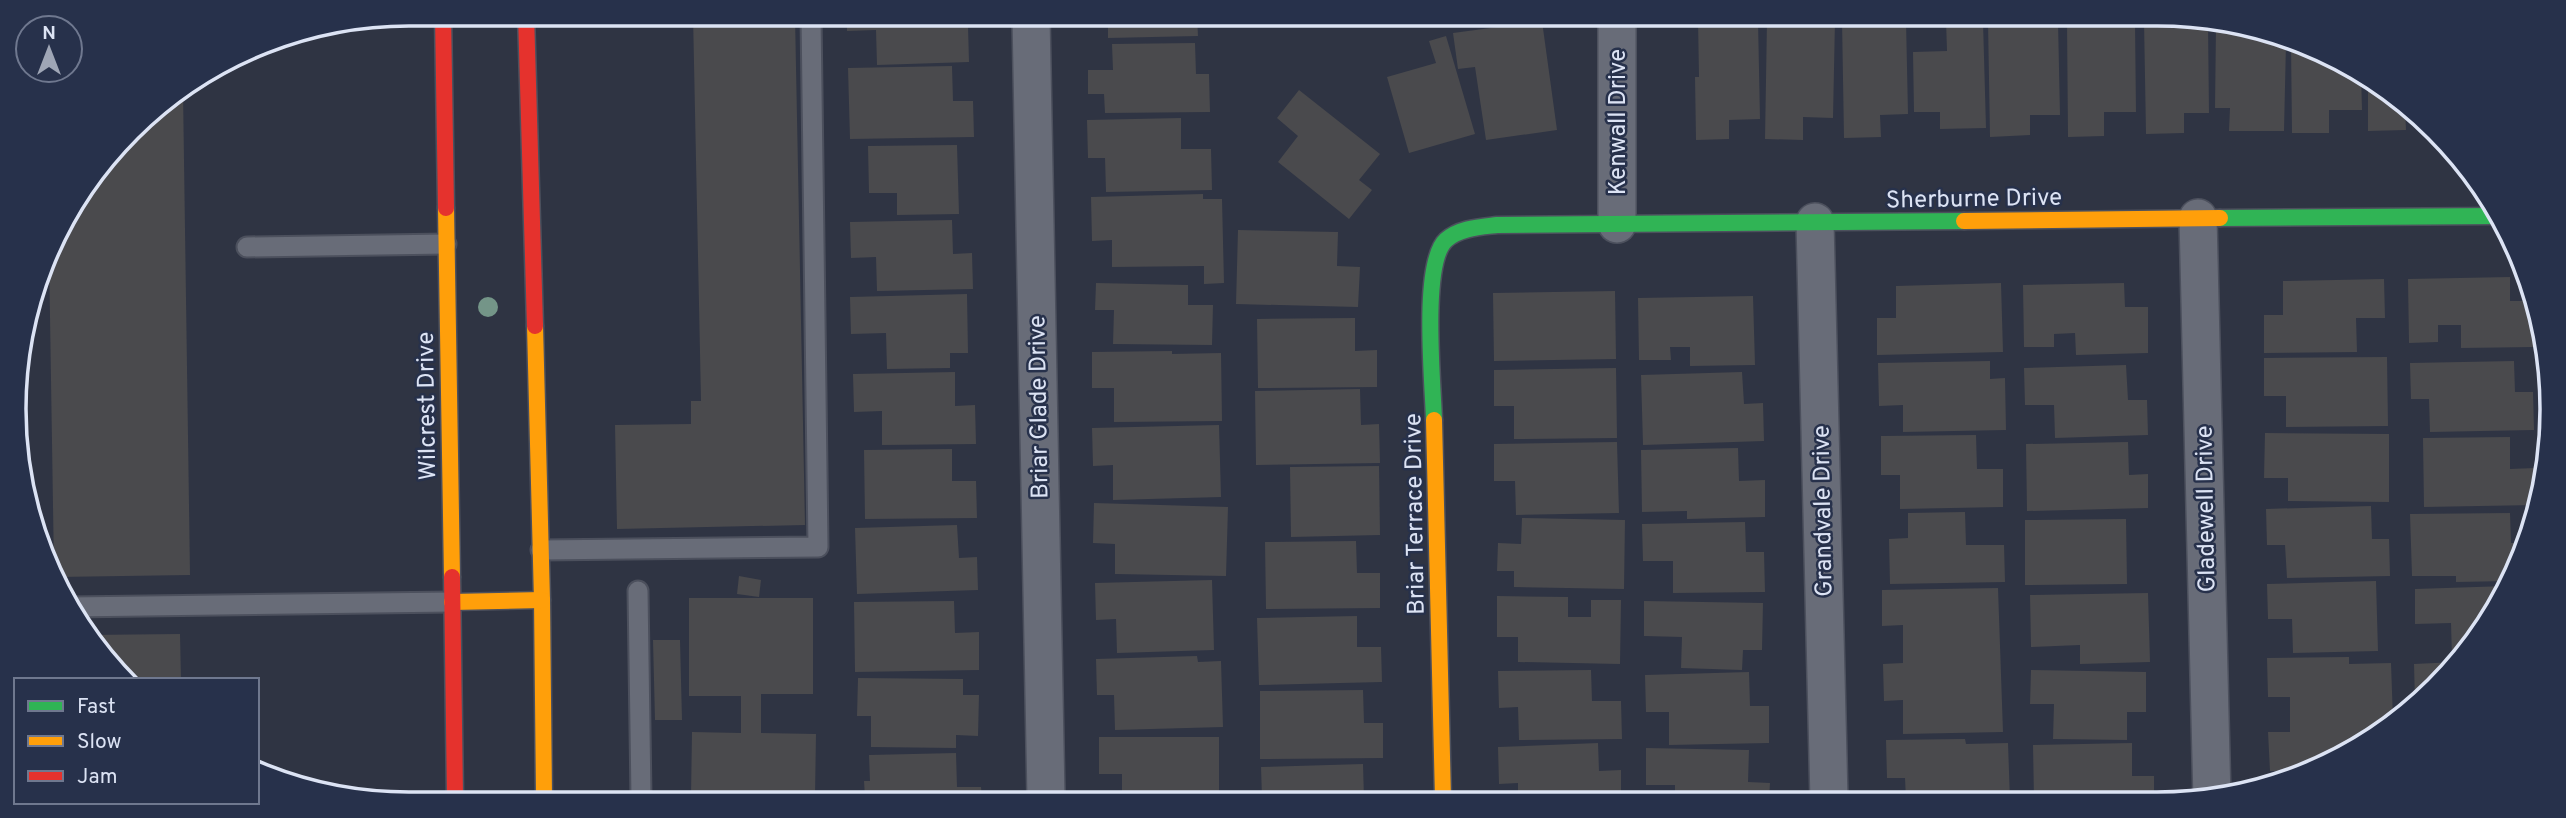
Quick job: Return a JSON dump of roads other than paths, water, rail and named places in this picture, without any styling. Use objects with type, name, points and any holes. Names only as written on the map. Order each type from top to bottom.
[{"type":"main road","name":"Wilcrest Drive","points":[[443,26],[454,792]]},
{"type":"main road","points":[[526,26],[541,550],[544,792]]},
{"type":"main road","name":"Sherburne Drive","points":[[1453,235],[1497,225],[2487,216]]},
{"type":"main road","name":"Briar Terrace Drive","points":[[1443,792],[1431,280],[1439,247],[1453,235]]},
{"type":"main road","points":[[452,602],[542,600]]},
{"type":"street","name":"Briar Glade Drive","points":[[1031,26],[1045,792]]},
{"type":"street","name":"Kenwall Drive","points":[[1617,26],[1618,224]]},
{"type":"street","name":"Gladewell Drive","points":[[2198,218],[2212,787]]},
{"type":"street","name":"Grandvale Drive","points":[[1815,222],[1829,792]]},
{"type":"lane","points":[[541,550],[818,547],[811,26]]},
{"type":"lane","points":[[247,247],[446,244]]},
{"type":"lane","points":[[638,591],[641,792]]},
{"type":"lane","points":[[82,607],[452,602]]}]
